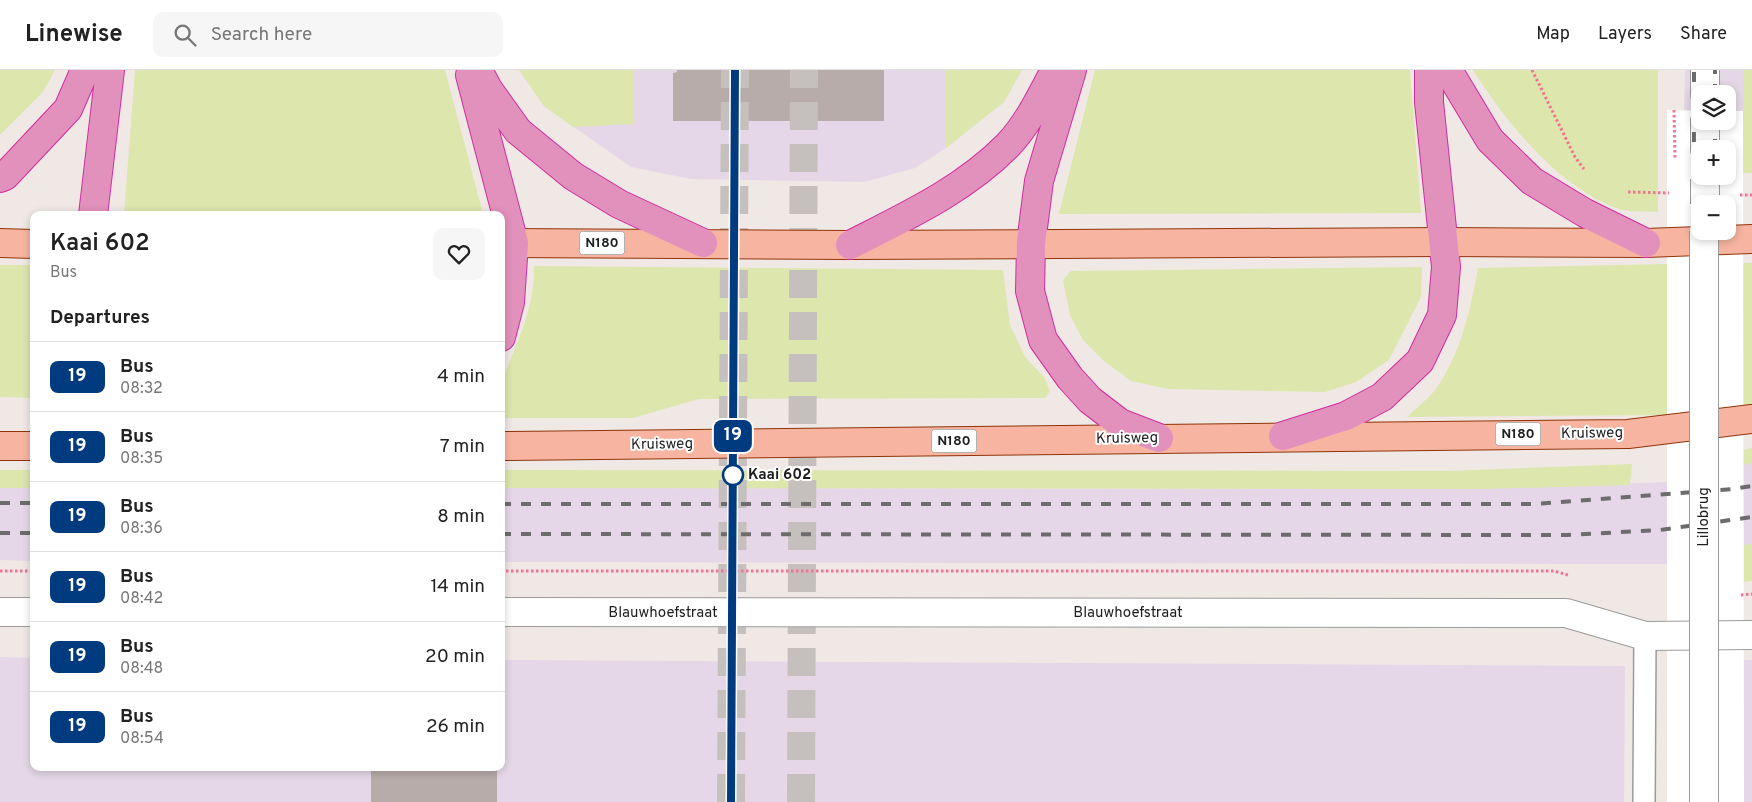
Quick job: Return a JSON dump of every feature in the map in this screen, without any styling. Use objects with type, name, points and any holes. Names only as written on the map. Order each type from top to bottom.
[{"type":"highway","points":[[0,178],[5,176],[68,109],[85,70]]},
{"type":"highway","points":[[93,211],[110,70]]},
{"type":"highway","points":[[469,70],[501,211]]},
{"type":"highway","points":[[478,70],[488,89],[518,131],[573,176],[619,204],[703,243]]},
{"type":"highway","points":[[850,246],[922,208],[963,182],[1009,144],[1035,107],[1056,70]]},
{"type":"highway","points":[[1072,70],[1039,181],[1031,243],[1030,291],[1043,340],[1070,378],[1090,400],[1120,423],[1159,438]]},
{"type":"highway","points":[[1283,436],[1346,416],[1382,397],[1420,361],[1442,315],[1446,267],[1429,102],[1429,70]]},
{"type":"highway","points":[[1448,70],[1490,140],[1532,181],[1585,213],[1646,243]]},
{"type":"highway","points":[[505,231],[508,244],[510,302],[505,321]]},
{"type":"main road","name":"N180","points":[[508,244],[703,243],[850,246],[1031,243],[1646,243],[1752,239]]},
{"type":"main road","points":[[0,243],[30,244]]},
{"type":"main road","name":"Kruisweg","points":[[505,446],[1283,436],[1628,434],[1752,419]]},
{"type":"main road","points":[[0,446],[30,446]]},
{"type":"street","points":[[1705,70],[1705,85]]},
{"type":"street","name":"Lillobrug","points":[[1704,240],[1704,802]]},
{"type":"street","points":[[0,612],[30,612]]},
{"type":"street","name":"Blauwhoefstraat","points":[[505,612],[1566,614],[1645,636],[1752,635]]},
{"type":"lane","points":[[1644,802],[1645,636]]},
{"type":"path","points":[[1532,70],[1575,158],[1587,172]]},
{"type":"path","points":[[1624,192],[1674,194]]},
{"type":"path","points":[[1736,195],[1752,195]]},
{"type":"path","points":[[0,571],[30,571]]},
{"type":"shaded area","points":[[519,70],[1022,70],[1004,102],[946,148],[915,168],[864,182],[691,179],[631,167],[544,106]]},
{"type":"shaded area","points":[[1685,70],[1752,70],[1752,173],[1743,111],[1736,111],[1736,85],[1691,85],[1691,110],[1684,110]]},
{"type":"shaded area","points":[[1752,463],[1752,544],[1744,545],[1743,465]]},
{"type":"shaded area","points":[[1667,482],[1667,564],[505,562],[505,488],[1483,489]]},
{"type":"shaded area","points":[[0,488],[30,488],[30,561],[0,560]]},
{"type":"shaded area","points":[[0,657],[30,658],[30,771],[505,771],[505,660],[1625,666],[1624,802],[0,802]]},
{"type":"shaded area","points":[[1743,660],[1752,660],[1752,802],[1743,802]]},
{"type":"green space","points":[[0,70],[55,70],[43,92],[0,135]]},
{"type":"green space","points":[[135,70],[445,70],[482,211],[124,211]]},
{"type":"green space","points":[[519,70],[634,70],[633,124],[573,127],[544,106]]},
{"type":"green space","points":[[945,70],[1022,70],[1004,102],[946,148]]},
{"type":"green space","points":[[1095,70],[1410,70],[1421,213],[1059,214]]},
{"type":"green space","points":[[1473,70],[1658,70],[1658,212],[1621,210],[1594,198],[1573,184],[1517,131]]},
{"type":"green space","points":[[1744,70],[1752,70],[1752,173],[1742,173]]},
{"type":"green space","points":[[1743,263],[1752,263],[1752,405],[1743,407]]},
{"type":"green space","points":[[1667,264],[1667,415],[1407,417],[1435,390],[1452,362],[1468,316],[1478,268]]},
{"type":"green space","points":[[0,265],[30,265],[30,398],[0,397]]},
{"type":"green space","points":[[534,266],[1003,270],[1010,325],[1025,357],[1044,377],[1050,391],[1045,398],[699,399],[633,418],[505,418],[505,373],[524,324],[534,281]]},
{"type":"green space","points":[[1422,267],[1421,297],[1389,360],[1356,382],[1325,392],[1168,389],[1131,381],[1104,361],[1083,340],[1070,315],[1063,280],[1071,271]]},
{"type":"green space","points":[[1752,448],[1752,463],[1743,465],[1743,450]]},
{"type":"green space","points":[[1632,464],[1630,485],[1483,489],[505,488],[505,470],[1446,471]]},
{"type":"green space","points":[[0,470],[30,470],[30,488],[0,488]]},
{"type":"green space","points":[[1752,544],[1752,581],[1743,582],[1744,545]]},
{"type":"pier","points":[[1667,110],[1691,111],[1691,130],[1736,130],[1736,111],[1743,111],[1744,802],[1667,802]]},
{"type":"building","points":[[677,70],[884,70],[884,121],[673,121],[673,73],[677,72]]},
{"type":"building","points":[[371,771],[497,771],[497,802],[371,802]]},
{"type":"tunnel","points":[[731,802],[735,70]]},
{"type":"tunnel","points":[[801,802],[804,70]]},
{"type":"railway","points":[[1693,802],[1694,70]]},
{"type":"railway","points":[[1715,70],[1715,85]]},
{"type":"railway","points":[[1715,130],[1715,140]]},
{"type":"railway","points":[[1715,185],[1715,195]]},
{"type":"railway","points":[[1715,240],[1715,802]]},
{"type":"railway","points":[[505,504],[1534,504],[1752,486]]},
{"type":"railway","points":[[0,503],[30,503]]},
{"type":"railway","points":[[505,534],[1567,535],[1660,530],[1752,517]]},
{"type":"railway","points":[[0,533],[30,533]]},
{"type":"bus line","name":"19","points":[[731,802],[735,70]]},
{"type":"place","name":"Kaai 602","points":[[733,475]]}]
